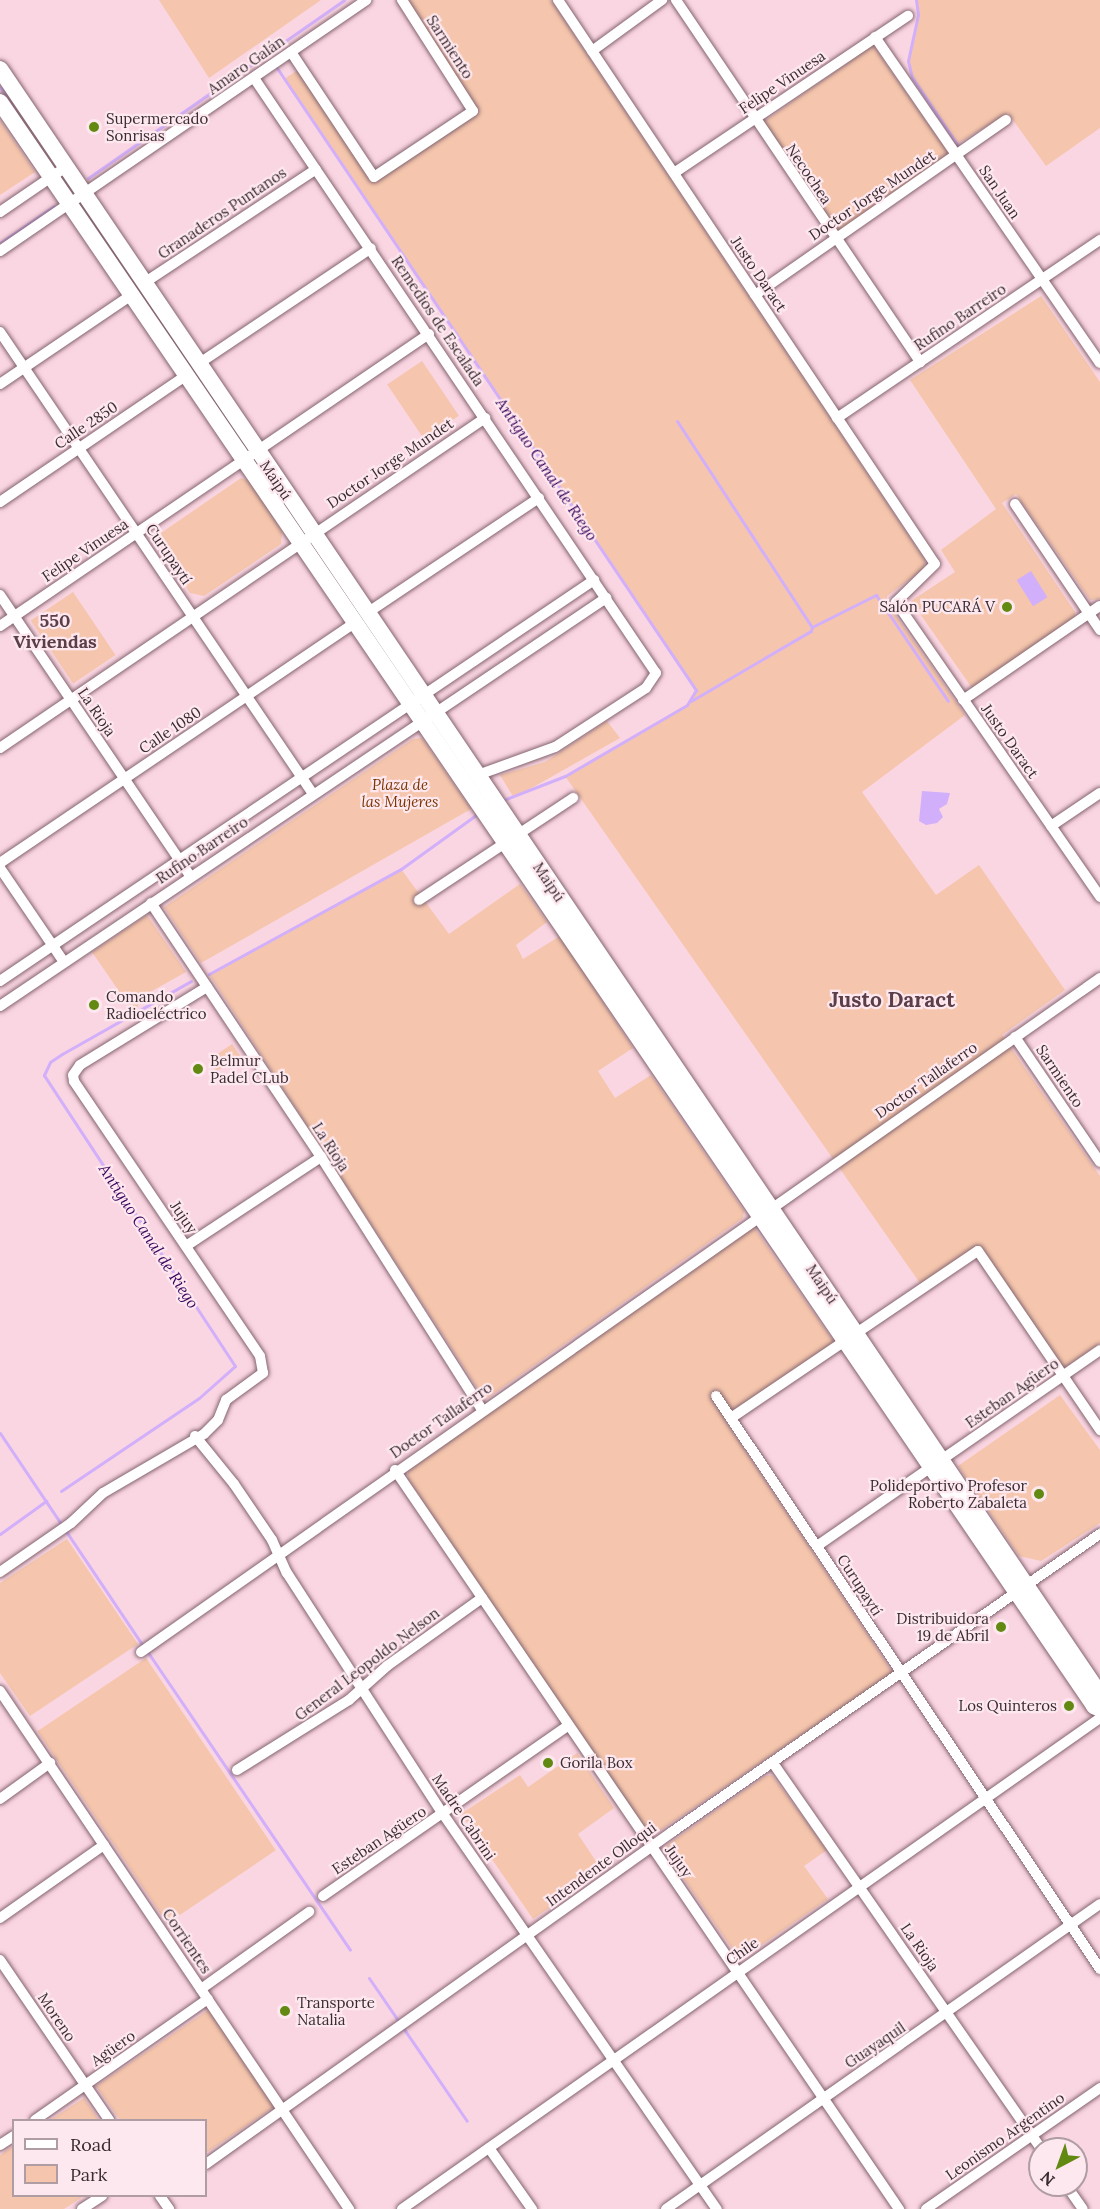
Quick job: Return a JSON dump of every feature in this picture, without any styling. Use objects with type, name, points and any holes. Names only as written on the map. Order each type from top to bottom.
[{"type":"street","name":"Amaro Galán","points":[[0,251],[366,0]]},
{"type":"street","name":"Sarmiento","points":[[291,52],[374,177],[473,111],[402,0]]},
{"type":"street","name":"Justo Daract","points":[[558,0],[935,564],[896,602],[1100,897]]},
{"type":"street","points":[[592,51],[662,0]]},
{"type":"street","name":"Necochea","points":[[676,0],[753,119],[920,362]]},
{"type":"street","name":"Felipe Vinuesa","points":[[674,173],[908,16]]},
{"type":"street","name":"San Juan","points":[[875,37],[1100,363]]},
{"type":"street","name":"Maipú","points":[[0,69],[66,167],[77,199]]},
{"type":"street","name":"Remedios de Escalada","points":[[254,78],[656,672],[646,688],[555,747],[470,778]]},
{"type":"street","name":"Maipú","points":[[0,102],[52,177],[77,199],[937,1464],[1100,1694]]},
{"type":"street","name":"Doctor Jorge Mundet","points":[[755,295],[1006,120]]},
{"type":"street","points":[[0,212],[66,167]]},
{"type":"street","name":"Granaderos Puntanos","points":[[0,384],[316,169]]},
{"type":"street","name":"Rufino Barreiro","points":[[837,418],[1100,240]]},
{"type":"street","name":"Calle 2850","points":[[0,502],[371,248]]},
{"type":"street","name":"Curupaytí","points":[[0,332],[313,794]]},
{"type":"street","name":"Felipe Vinuesa","points":[[0,626],[429,334]]},
{"type":"street","name":"Doctor Jorge Mundet","points":[[0,748],[485,418]]},
{"type":"street","name":"Calle 1080","points":[[0,863],[538,498]]},
{"type":"street","points":[[1015,504],[1100,630]]},
{"type":"street","name":"Rufino Barreiro","points":[[0,981],[594,580]]},
{"type":"street","name":"La Rioja","points":[[0,595],[190,876]]},
{"type":"street","name":"Rufino Barreiro","points":[[0,1006],[606,598]]},
{"type":"street","points":[[963,700],[1100,606]]},
{"type":"street","points":[[1051,826],[1100,793]]},
{"type":"street","points":[[419,900],[573,798]]},
{"type":"street","points":[[0,868],[64,962]]},
{"type":"street","name":"La Rioja","points":[[151,903],[321,1157],[482,1410]]},
{"type":"street","name":"Doctor Tallaferro","points":[[141,1652],[395,1470],[1100,978]]},
{"type":"street","name":"Jujuy","points":[[195,1436],[212,1427],[226,1400],[263,1373],[260,1356],[74,1081],[73,1075],[80,1065],[207,987]]},
{"type":"street","name":"Sarmiento","points":[[1015,1037],[1100,1162]]},
{"type":"street","points":[[186,1246],[321,1157]]},
{"type":"street","points":[[730,1418],[978,1251],[1100,1430]]},
{"type":"street","name":"Esteban Agüero","points":[[818,1546],[1100,1350]]},
{"type":"street","name":"Curupaytí","points":[[716,1396],[818,1546],[983,1800],[1100,1969]]},
{"type":"street","points":[[0,1572],[71,1523],[104,1493],[195,1436]]},
{"type":"street","name":"Madre Cabrini","points":[[195,1436],[234,1484],[279,1554],[287,1573],[443,1814],[717,2209]]},
{"type":"street","name":"Jujuy","points":[[395,1470],[899,2209]]},
{"type":"street","name":"Intendente Olloqui","points":[[207,2163],[528,1934],[1100,1534]]},
{"type":"street","name":"Maipú","points":[[1022,1587],[1094,1706],[1100,1709]]},
{"type":"street","name":"General Leopoldo Nelson","points":[[237,1770],[308,1728],[363,1688],[387,1665],[483,1598]]},
{"type":"street","name":"Corrientes","points":[[0,1690],[349,2209]]},
{"type":"street","name":"Chile","points":[[402,2209],[1100,1718]]},
{"type":"street","name":"Esteban Agüero","points":[[323,1896],[568,1725]]},
{"type":"street","points":[[0,1799],[50,1763]]},
{"type":"street","name":"La Rioja","points":[[773,1763],[1032,2136]]},
{"type":"street","points":[[0,1918],[104,1845]]},
{"type":"street","name":"Guayaquil","points":[[666,2209],[1100,1904]]},
{"type":"street","points":[[201,1989],[309,1912]]},
{"type":"street","name":"Moreno","points":[[0,1960],[108,2119]]},
{"type":"street","name":"Agüero","points":[[38,2119],[208,2000]]},
{"type":"street","name":"Leonismo Argentino","points":[[926,2209],[1100,2088]]},
{"type":"street","points":[[489,2148],[532,2209]]},
{"type":"street","points":[[82,2209],[100,2197]]},
{"type":"green space","points":[[159,0],[321,0],[209,78]]},
{"type":"green space","points":[[402,0],[551,0],[925,560],[924,569],[887,596],[887,603],[965,715],[862,792],[936,895],[979,865],[1065,990],[1002,1035],[1100,1176],[1100,1343],[1064,1368],[978,1251],[922,1286],[565,776],[686,705],[696,690],[284,79],[301,68],[374,177],[473,111]]},
{"type":"green space","points":[[916,0],[1100,0],[1100,128],[1046,166],[1008,113],[957,144],[912,77],[908,61],[918,15]]},
{"type":"green space","points":[[873,45],[949,153],[837,231],[762,123]]},
{"type":"green space","points":[[0,120],[35,172],[0,195]]},
{"type":"green space","points":[[1041,296],[1100,382],[1100,599],[1090,600],[1016,494],[1002,503],[1075,612],[1075,619],[972,688],[911,601],[955,572],[941,550],[996,509],[910,380]]},
{"type":"green space","points":[[422,361],[459,416],[424,439],[387,384]]},
{"type":"green space","points":[[241,478],[249,481],[282,531],[281,544],[204,596],[190,593],[157,545],[158,535]]},
{"type":"green space","points":[[73,592],[115,655],[73,684],[31,621]]},
{"type":"green space","points":[[607,721],[620,738],[514,798],[500,775],[545,762]]},
{"type":"green space","name":"Plaza de las Mujeres","points":[[422,738],[471,809],[201,963],[164,907],[413,739]]},
{"type":"green space","points":[[401,869],[449,934],[520,884],[547,922],[516,945],[523,959],[560,936],[633,1048],[598,1071],[615,1098],[651,1075],[744,1211],[743,1218],[485,1400],[209,974]]},
{"type":"green space","points":[[147,915],[186,972],[143,996],[134,1013],[92,952]]},
{"type":"green space","points":[[232,1044],[240,1056],[217,1071],[209,1060]]},
{"type":"green space","points":[[753,1226],[834,1342],[725,1420],[893,1673],[652,1836],[646,1831],[408,1479],[408,1471]]},
{"type":"green space","name":"Polideportivo Profesor Roberto Zabaleta","points":[[1060,1395],[1100,1450],[1100,1523],[1041,1561],[1019,1556],[958,1466]]},
{"type":"green space","points":[[67,1539],[138,1644],[30,1716],[0,1673],[0,1583]]},
{"type":"green space","points":[[146,1658],[276,1850],[167,1924],[37,1731]]},
{"type":"green space","points":[[577,1753],[614,1808],[578,1834],[603,1872],[533,1919],[461,1814],[520,1775],[528,1787]]},
{"type":"green space","points":[[772,1775],[827,1850],[804,1866],[828,1899],[740,1960],[665,1852],[667,1845],[765,1776]]},
{"type":"green space","points":[[208,2010],[274,2107],[207,2152],[207,2119],[119,2119],[96,2086]]},
{"type":"green space","points":[[84,2098],[98,2119],[52,2119]]},
{"type":"green space","points":[[12,2147],[12,2197],[82,2197],[64,2209],[0,2209],[0,2155]]},
{"type":"shaded area","points":[[1031,571],[1047,597],[1033,606],[1017,580]]},
{"type":"shaded area","points":[[922,791],[950,793],[947,804],[939,809],[943,817],[937,823],[926,825],[919,821]]},
{"type":"waterway","points":[[88,178],[344,0]]},
{"type":"waterway","points":[[916,0],[918,15],[908,61],[912,77],[957,144]]},
{"type":"waterway","name":"Antiguo Canal de Riego","points":[[275,65],[696,690],[687,705],[565,776],[506,799]]},
{"type":"waterway","points":[[0,87],[27,127]]},
{"type":"waterway","points":[[65,182],[71,192]]},
{"type":"waterway","points":[[0,243],[54,206]]},
{"type":"waterway","points":[[86,214],[239,436]]},
{"type":"waterway","points":[[677,421],[812,627]]},
{"type":"waterway","points":[[284,504],[298,524]]},
{"type":"waterway","points":[[691,701],[811,631],[812,627],[876,595],[948,701]]},
{"type":"waterway","name":"Antiguo Canal de Riego","points":[[209,974],[401,869],[476,815]]},
{"type":"waterway","name":"Antiguo Canal de Riego","points":[[61,1491],[199,1398],[235,1366],[44,1075],[50,1062],[62,1054],[191,981]]},
{"type":"waterway","points":[[0,1433],[143,1646]]},
{"type":"waterway","name":"Antiguo Canal de Riego","points":[[0,1534],[46,1501]]},
{"type":"waterway","points":[[147,1651],[350,1950]]},
{"type":"waterway","points":[[369,1978],[467,2121]]},
{"type":"place","name":"Supermercado Sonrisas","points":[[94,127]]},
{"type":"place","name":"Salón PUCARÁ V","points":[[1007,607]]},
{"type":"place","name":"Comando Radioeléctrico","points":[[94,1005]]},
{"type":"place","name":"Belmur Padel CLub","points":[[198,1069]]},
{"type":"place","name":"Polideportivo Profesor Roberto Zabaleta","points":[[1039,1494]]},
{"type":"place","name":"Distribuidora 19 de Abril","points":[[1001,1627]]},
{"type":"place","name":"Los Quinteros","points":[[1069,1706]]},
{"type":"place","name":"Gorila Box","points":[[548,1763]]},
{"type":"place","name":"Transporte Natalia","points":[[285,2011]]},
{"type":"district","name":"550 Viviendas","points":[[55,632]]},
{"type":"district","name":"Justo Daract","points":[[892,1000]]}]
